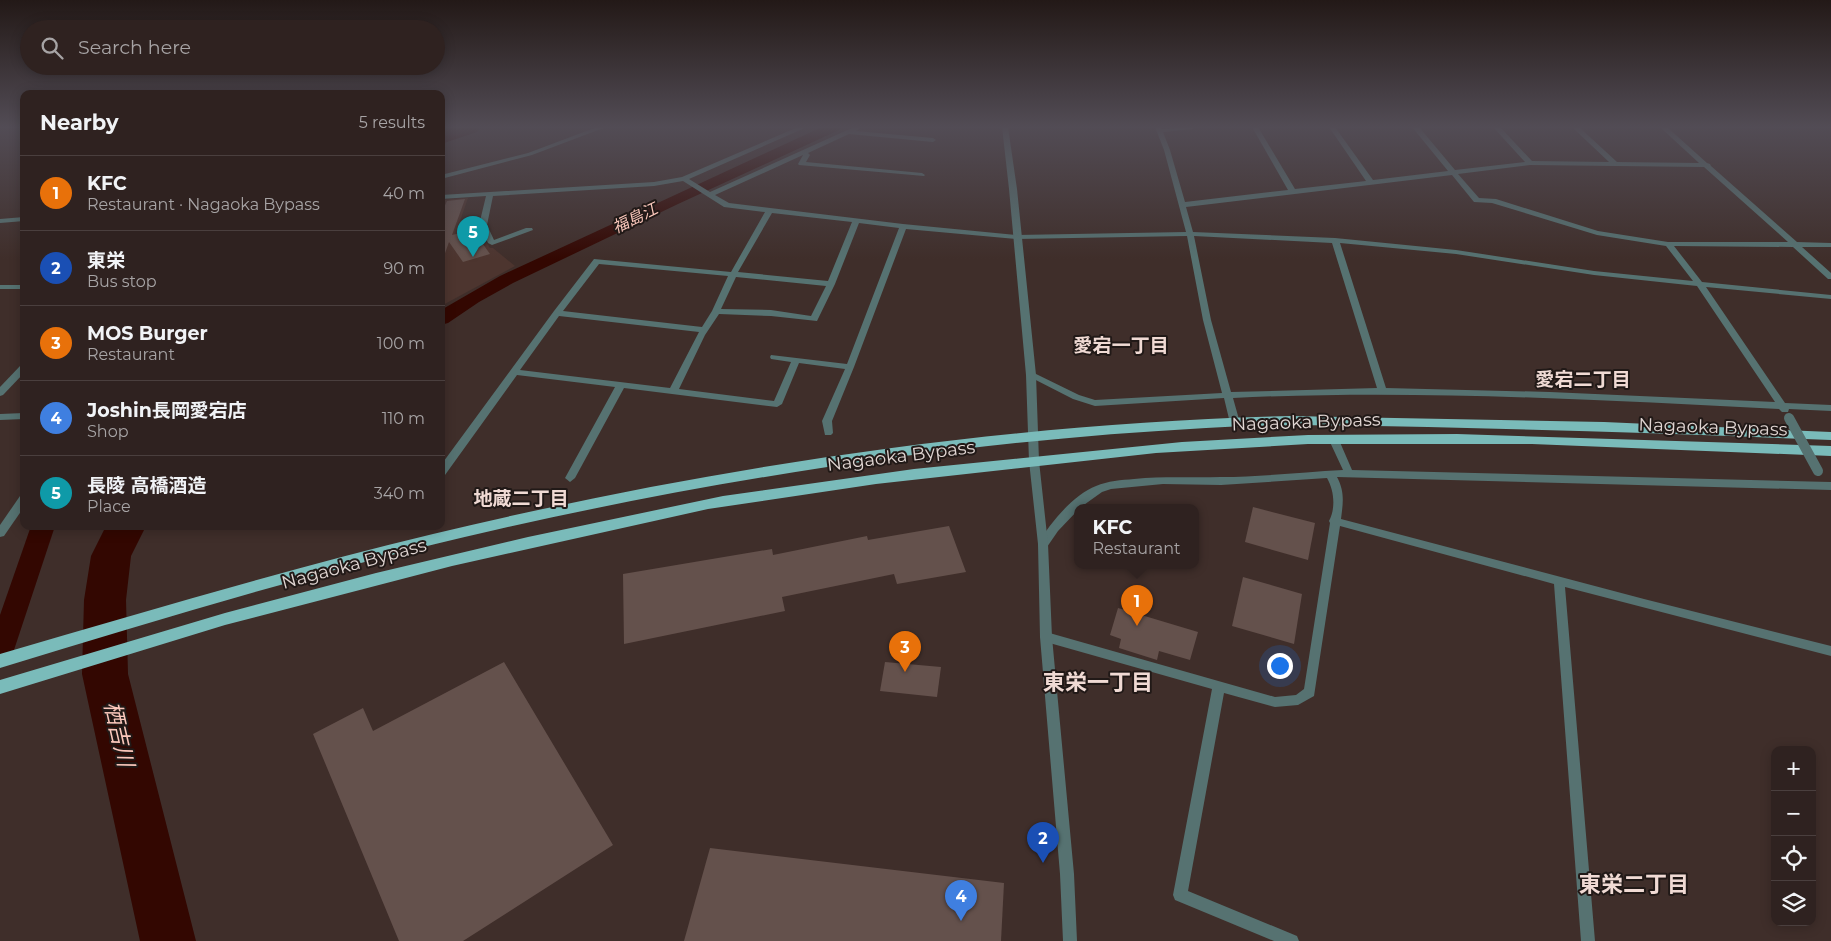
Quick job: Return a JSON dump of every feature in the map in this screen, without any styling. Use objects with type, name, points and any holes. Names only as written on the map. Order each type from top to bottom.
[{"type":"highway","name":"Nagaoka Bypass","points":[[0,661],[264,584],[495,525],[775,470],[882,454],[1034,436],[1126,428],[1342,420],[1466,424],[1534,423],[1831,436]]},
{"type":"highway","name":"Nagaoka Bypass","points":[[0,687],[144,642],[260,609],[489,550],[721,502],[820,486],[1034,461],[1234,443],[1334,440],[1538,440],[1831,451]]},
{"type":"street","points":[[445,175],[462,171]]},
{"type":"street","points":[[445,196],[687,181],[709,171]]},
{"type":"street","points":[[706,194],[759,171]]},
{"type":"street","points":[[877,171],[922,175]]},
{"type":"street","points":[[1011,171],[1031,375],[1034,461],[1043,544],[1046,637],[1067,874],[1070,941]]},
{"type":"street","points":[[1173,171],[1190,234],[1207,320],[1235,423]]},
{"type":"street","points":[[1281,171],[1293,192]]},
{"type":"street","points":[[1362,171],[1370,182]]},
{"type":"street","points":[[1182,205],[1461,171]]},
{"type":"street","points":[[1713,171],[1831,277]]},
{"type":"street","points":[[1452,172],[1477,200],[1493,201],[1597,233],[1668,244],[1831,245]]},
{"type":"street","points":[[687,181],[727,206],[904,226],[1016,237],[1190,234],[1335,240],[1456,252],[1594,273],[1831,297]]},
{"type":"street","points":[[490,194],[483,225],[492,243],[528,230]]},
{"type":"street","points":[[673,391],[733,275],[769,212]]},
{"type":"street","points":[[0,221],[20,219]]},
{"type":"street","points":[[716,311],[771,313],[814,319],[831,284],[856,221]]},
{"type":"street","points":[[828,433],[827,422],[904,226]]},
{"type":"street","points":[[1335,240],[1382,391]]},
{"type":"street","points":[[1668,244],[1700,284],[1783,406],[1828,486]]},
{"type":"street","points":[[445,467],[597,261],[831,284]]},
{"type":"street","points":[[0,287],[20,287]]},
{"type":"street","points":[[557,313],[704,330]]},
{"type":"street","points":[[774,357],[850,367]]},
{"type":"street","points":[[514,372],[777,404],[796,360]]},
{"type":"street","points":[[0,393],[20,371]]},
{"type":"street","points":[[1031,375],[1076,397],[1095,403],[1227,395],[1382,391],[1511,393],[1831,408]]},
{"type":"street","points":[[570,478],[620,385]]},
{"type":"street","points":[[0,417],[20,416]]},
{"type":"street","points":[[1334,440],[1349,473]]},
{"type":"street","points":[[1078,504],[1098,489],[1110,485],[1162,480],[1221,481],[1349,473],[1828,486]]},
{"type":"street","points":[[1046,637],[1275,702],[1298,700],[1310,692],[1334,521],[1339,498],[1337,486],[1330,474]]},
{"type":"street","points":[[0,533],[20,505]]},
{"type":"street","points":[[1043,544],[1054,528],[1074,508]]},
{"type":"street","points":[[1334,521],[1707,621],[1831,651]]},
{"type":"street","points":[[1558,580],[1588,941]]},
{"type":"street","points":[[1219,686],[1180,896],[1292,941]]},
{"type":"shaded area","points":[[468,198],[460,221],[481,219],[478,228],[490,248],[493,248],[515,266],[445,304],[445,200]]},
{"type":"building","points":[[465,199],[452,235],[473,230],[490,254],[463,262],[449,242],[445,253],[445,205],[447,201]]},
{"type":"building","points":[[1253,507],[1315,523],[1308,560],[1245,542]]},
{"type":"building","points":[[949,526],[966,572],[897,584],[894,574],[782,597],[785,611],[624,644],[623,574],[772,549],[773,555],[867,536],[868,540]]},
{"type":"building","points":[[1243,577],[1302,594],[1294,644],[1232,626]]},
{"type":"building","points":[[1118,608],[1198,632],[1190,660],[1159,651],[1157,660],[1119,648],[1121,639],[1110,635]]},
{"type":"building","points":[[504,662],[613,845],[463,941],[399,941],[313,734],[363,708],[373,731]]},
{"type":"building","points":[[885,662],[941,667],[937,697],[880,691]]},
{"type":"building","points":[[710,848],[1004,883],[1001,941],[684,941]]},
{"type":"waterway","name":"福島江","points":[[445,316],[472,298],[506,280],[738,171]]},
{"type":"waterway","name":"福島江","points":[[0,653],[42,530]]},
{"type":"waterway","name":"栖吉川","points":[[124,530],[111,556],[105,600],[105,674],[168,941]]},
{"type":"place","name":"長陵 高橋酒造","points":[[473,257]]},
{"type":"place","name":"KFC","points":[[1137,626]]},
{"type":"place","name":"MOS Burger","points":[[905,672]]},
{"type":"place","name":"東栄","points":[[1043,863]]},
{"type":"place","name":"Joshin長岡愛宕店","points":[[961,921]]},
{"type":"district","name":"愛宕一丁目","points":[[1121,345]]},
{"type":"district","name":"愛宕二丁目","points":[[1583,379]]},
{"type":"district","name":"地蔵二丁目","points":[[521,498]]},
{"type":"district","name":"東栄一丁目","points":[[1098,682]]},
{"type":"district","name":"東栄二丁目","points":[[1634,884]]}]
